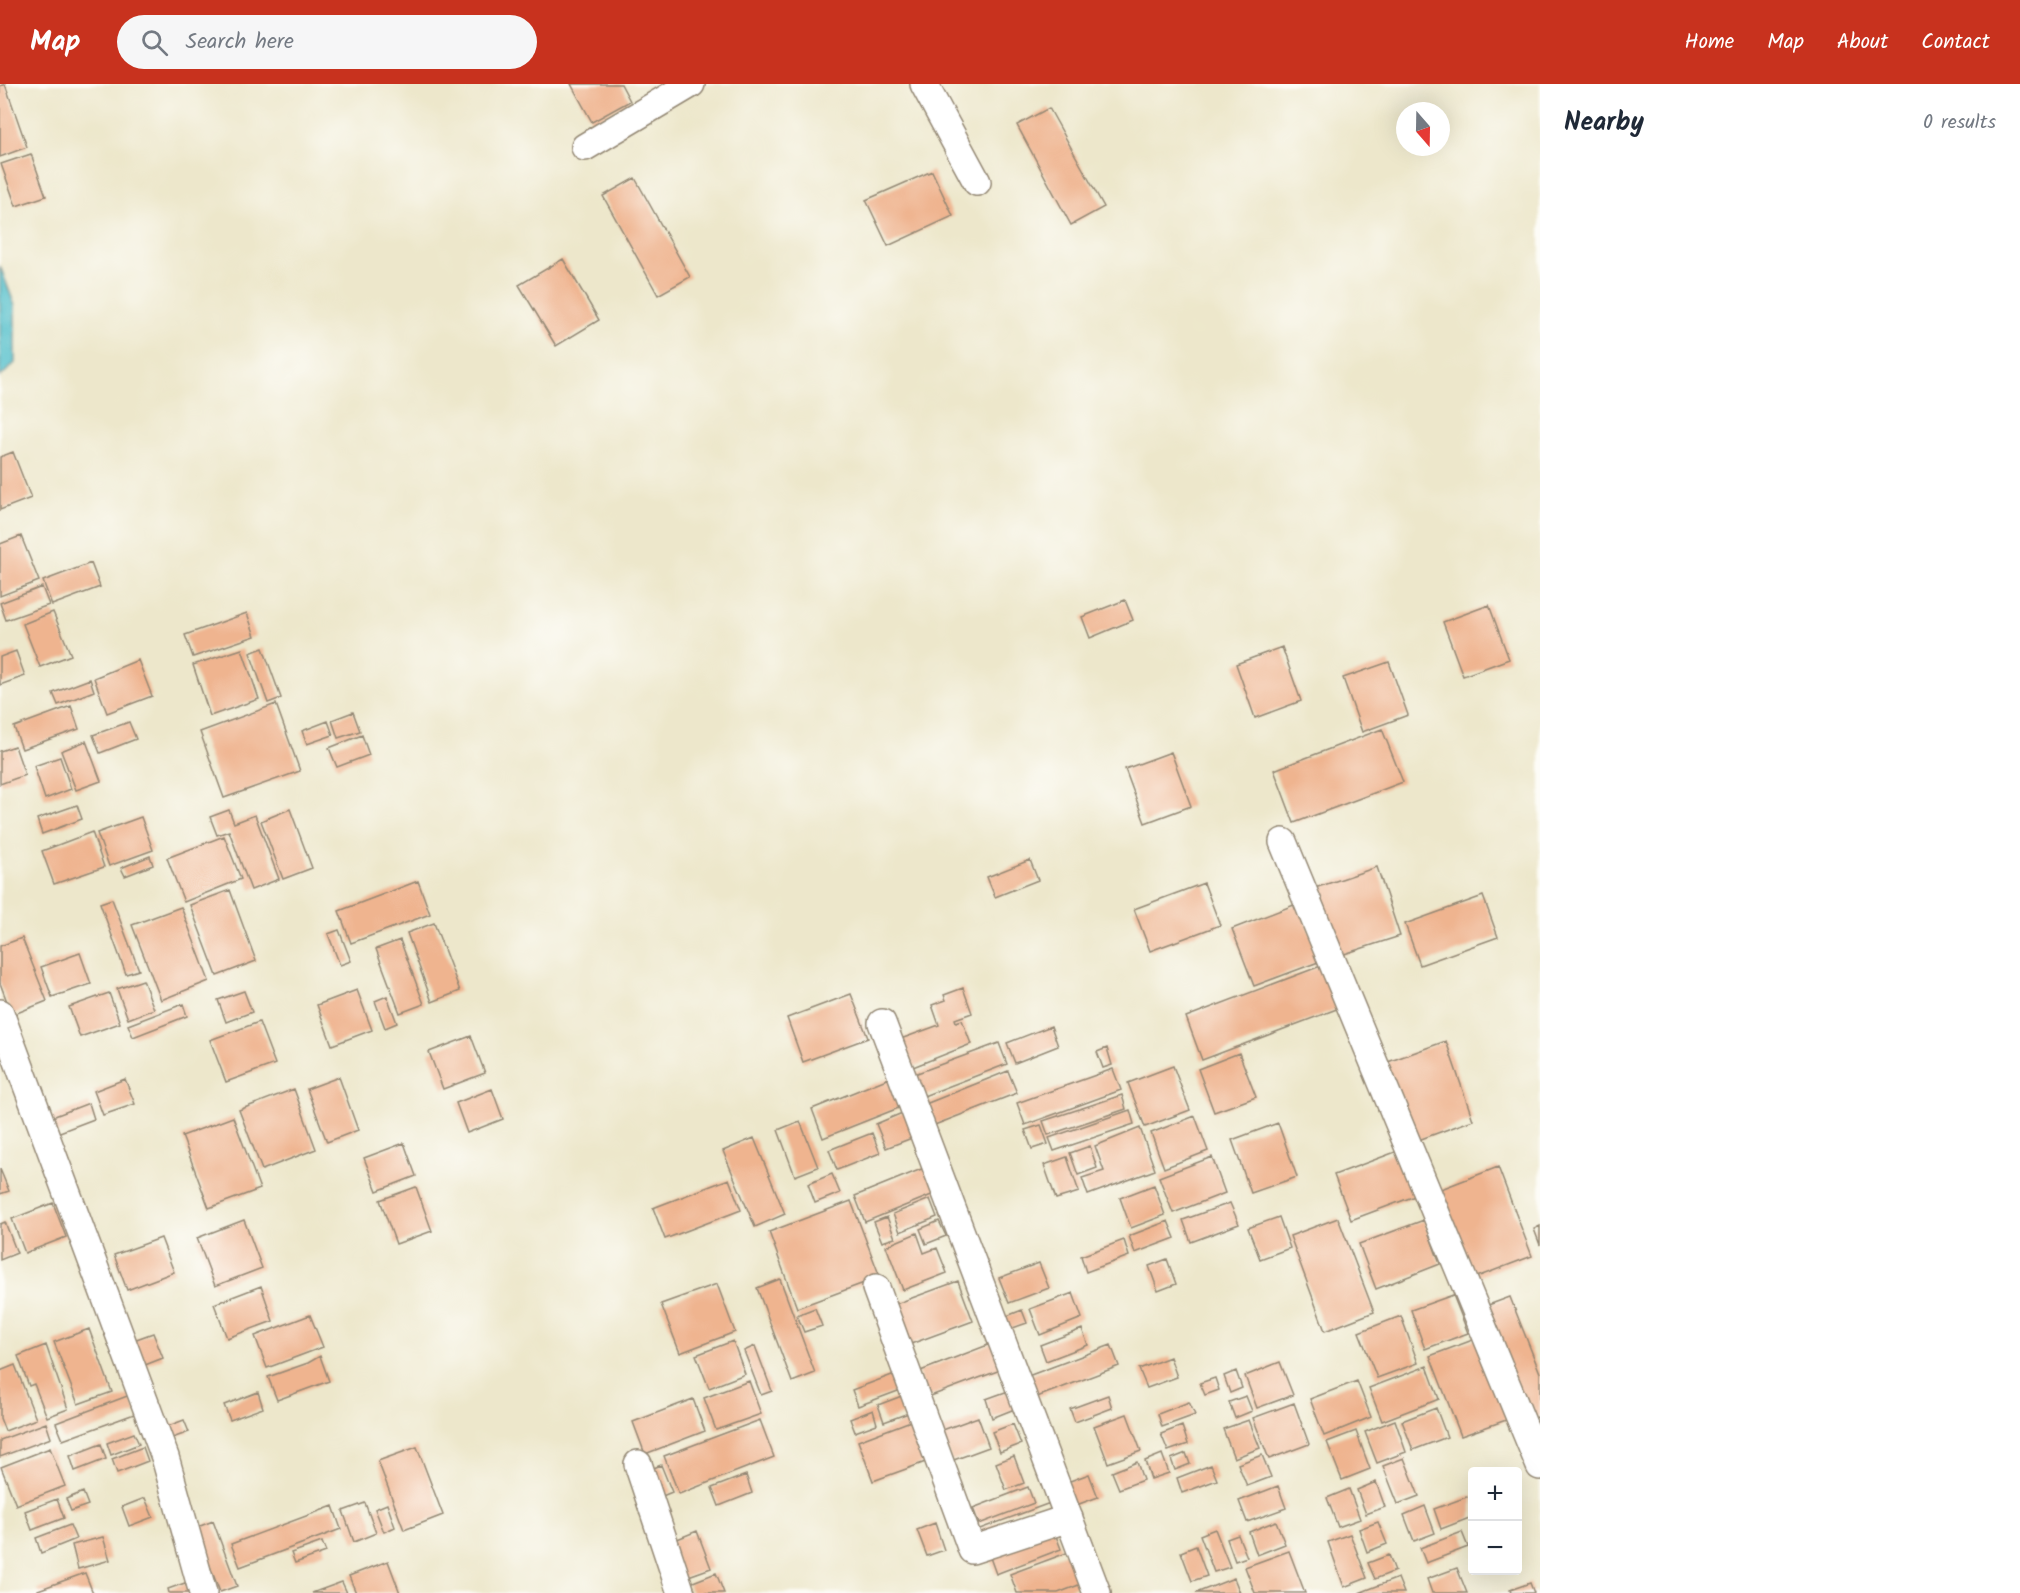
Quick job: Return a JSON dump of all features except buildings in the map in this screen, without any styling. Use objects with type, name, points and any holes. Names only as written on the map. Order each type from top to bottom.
[{"type":"street","points":[[585,147],[691,84]]},
{"type":"street","points":[[924,84],[976,182]]},
{"type":"street","points":[[1283,842],[1540,1466]]},
{"type":"street","points":[[0,1014],[165,1457],[203,1593]]},
{"type":"street","points":[[882,1023],[1097,1593]]},
{"type":"street","points":[[876,1288],[972,1550],[1069,1518]]},
{"type":"street","points":[[639,1464],[681,1593]]},
{"type":"water","points":[[0,266],[15,306],[15,363],[0,377]]}]
